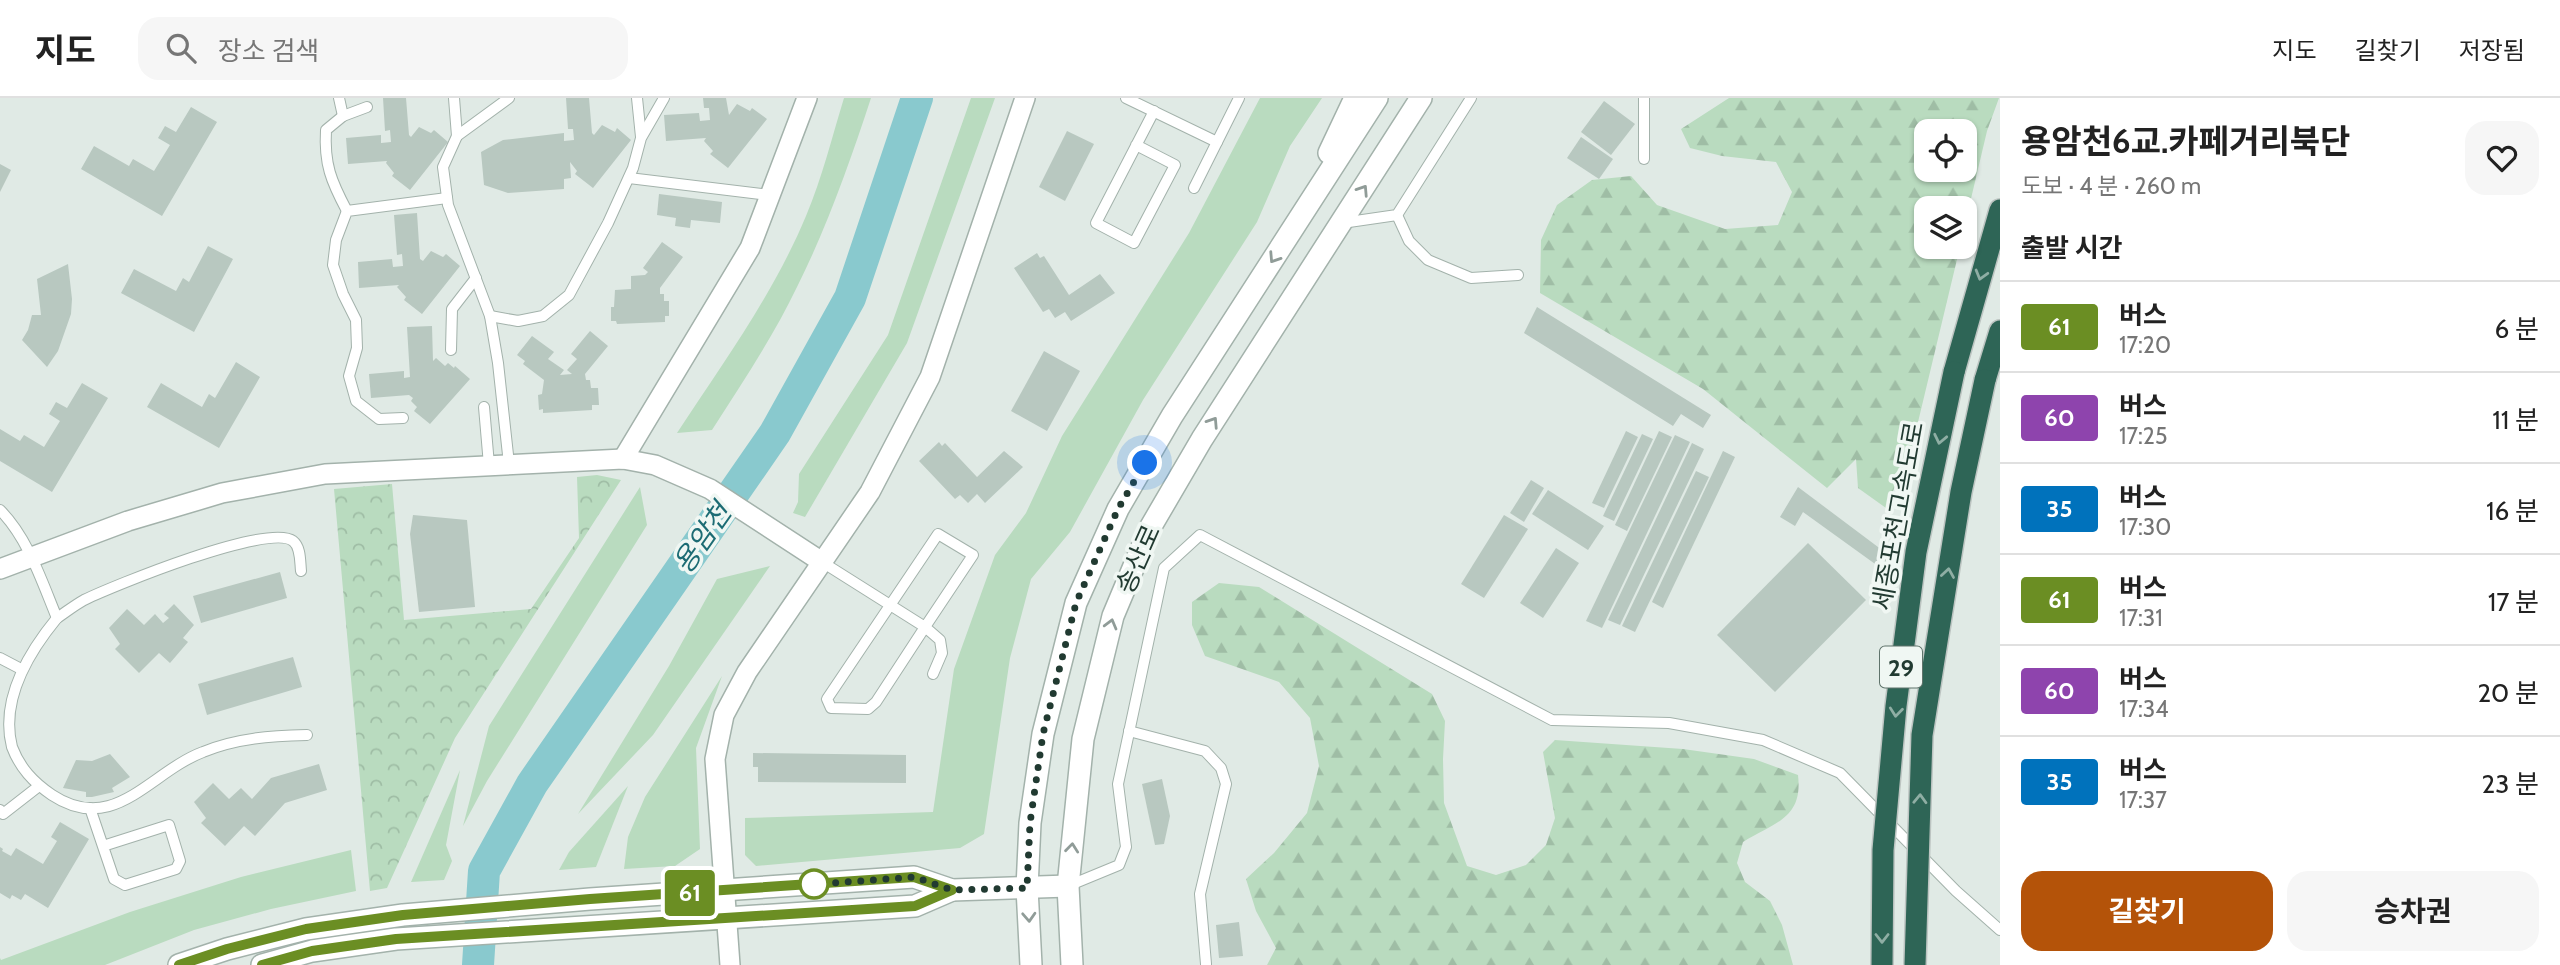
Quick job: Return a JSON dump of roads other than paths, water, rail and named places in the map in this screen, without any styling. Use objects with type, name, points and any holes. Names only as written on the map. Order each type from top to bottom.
[{"type":"highway","name":"세종포천고속도로","points":[[1882,965],[1883,850],[1896,706],[1916,552],[1954,372],[2000,210]]},
{"type":"highway","name":"29","points":[[1915,965],[1922,735],[1961,492],[1985,380],[2000,331]]},
{"type":"street","points":[[624,459],[750,248],[807,98]]},
{"type":"street","points":[[730,965],[715,758],[723,715],[747,672],[870,492],[930,377],[1025,98]]},
{"type":"street","points":[[1293,228],[1355,98]]},
{"type":"street","name":"송산로","points":[[1031,965],[1027,888],[1030,823],[1043,734],[1076,603],[1118,509],[1172,416],[1377,98]]},
{"type":"street","name":"송산로","points":[[1072,965],[1068,886],[1083,739],[1112,616],[1157,517],[1202,439],[1421,98]]},
{"type":"street","points":[[0,569],[128,521],[222,493],[325,474],[624,459],[655,465],[710,489],[822,562]]},
{"type":"street","points":[[179,965],[227,949],[306,929],[403,915],[914,877],[952,890],[1068,886]]},
{"type":"street","points":[[262,965],[312,951],[396,939],[584,926],[727,929],[915,906],[952,890]]},
{"type":"lane","points":[[339,98],[343,116]]},
{"type":"lane","points":[[454,98],[457,135],[443,167],[447,198],[491,316],[498,363],[499,464]]},
{"type":"lane","points":[[457,135],[509,98]]},
{"type":"lane","points":[[637,98],[641,138]]},
{"type":"lane","points":[[491,316],[518,321],[543,316],[569,295],[608,223],[628,178],[641,138],[664,98]]},
{"type":"lane","points":[[1126,98],[1217,142]]},
{"type":"lane","points":[[1194,188],[1239,98]]},
{"type":"lane","points":[[1342,223],[1397,215],[1471,98]]},
{"type":"lane","points":[[1644,98],[1644,159]]},
{"type":"lane","points":[[367,107],[343,116],[326,130],[325,153],[331,180],[347,211],[336,240],[333,265],[342,294],[356,320],[357,348],[349,376],[356,401],[379,419],[403,418]]},
{"type":"lane","points":[[1136,145],[1175,165],[1134,243],[1096,223],[1136,145],[1154,111]]},
{"type":"lane","points":[[628,178],[769,195]]},
{"type":"lane","points":[[347,211],[447,198]]},
{"type":"lane","points":[[1397,215],[1409,241],[1428,260],[1471,278],[1518,275]]},
{"type":"lane","points":[[451,349],[452,309],[477,278]]},
{"type":"lane","points":[[484,407],[499,464]]},
{"type":"lane","points":[[0,510],[9,519],[31,557],[57,618]]},
{"type":"lane","points":[[938,534],[973,555],[876,702],[868,709],[831,708],[827,699],[890,605],[938,534]]},
{"type":"lane","points":[[1068,886],[1119,865],[1126,847],[1118,784],[1164,568],[1200,535],[1552,720],[1669,723],[1763,740],[1840,773],[1956,891],[2000,930]]},
{"type":"lane","points":[[301,571],[298,548],[293,540],[284,537],[264,538],[154,570],[83,601],[57,618],[35,645],[21,669],[11,695],[8,720],[10,744],[19,765],[39,786],[77,807],[97,809],[119,804],[201,752],[226,744],[274,736],[307,736]]},
{"type":"lane","points":[[822,562],[925,627],[940,640],[942,653],[933,674]]},
{"type":"lane","points":[[0,658],[21,669]]},
{"type":"lane","points":[[1129,731],[1205,751],[1221,768],[1226,784],[1200,894],[1206,964]]},
{"type":"lane","points":[[0,810],[3,814],[39,786]]},
{"type":"lane","points":[[90,808],[114,879],[125,885],[176,869],[180,861],[169,825],[103,846]]},
{"type":"waterway","name":"용암천","points":[[478,965],[484,871],[532,784],[775,433],[850,298],[917,98]]}]
